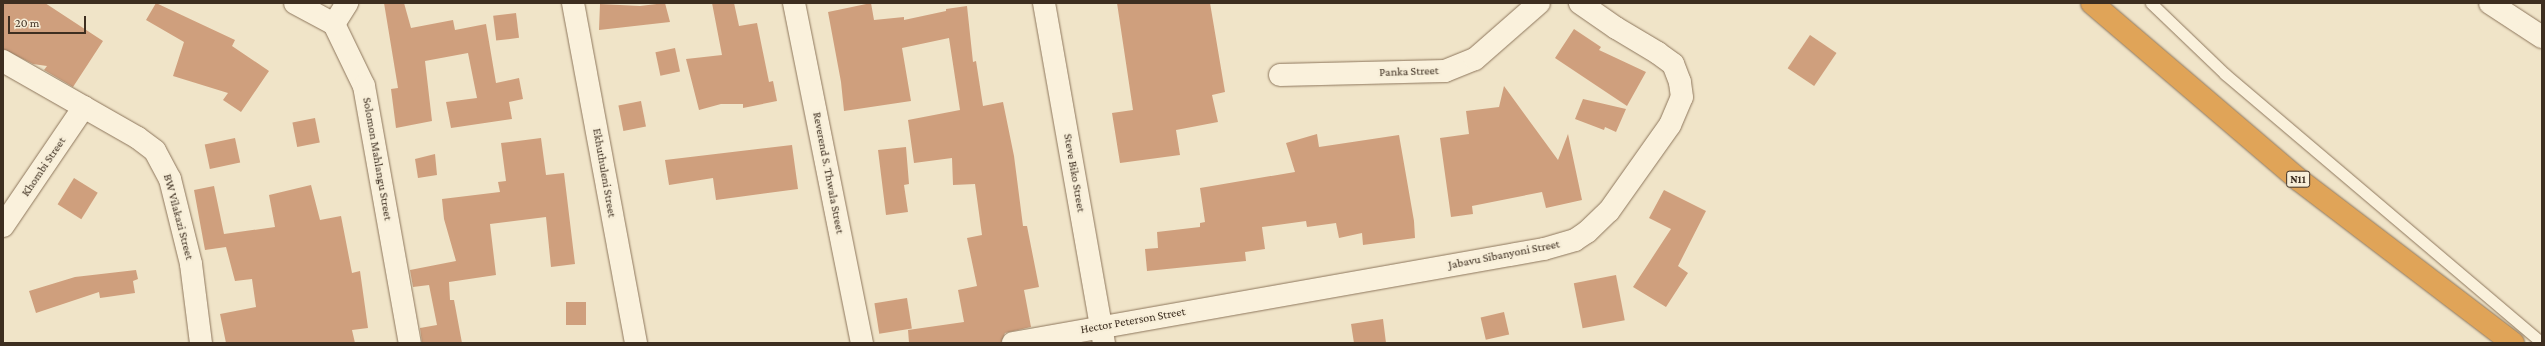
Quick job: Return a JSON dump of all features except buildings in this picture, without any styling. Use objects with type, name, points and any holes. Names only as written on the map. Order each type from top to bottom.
[{"type":"highway","name":"N11","points":[[2092,3],[2299,180],[2513,343]]},
{"type":"street","points":[[295,3],[334,24],[347,3]]},
{"type":"street","name":"Ekhuthuleni Street","points":[[573,3],[636,343]]},
{"type":"street","name":"Reverend S. Thwala Street","points":[[794,3],[862,343]]},
{"type":"street","name":"Steve Biko Street","points":[[1044,3],[1102,335]]},
{"type":"street","name":"Panka Street","points":[[1280,75],[1445,71],[1475,59],[1539,3]]},
{"type":"street","name":"Jabavu Sibanyoni Street","points":[[1254,299],[1544,250],[1575,240],[1587,232],[1609,211],[1670,125],[1682,97],[1680,82],[1673,64],[1580,3]]},
{"type":"street","points":[[2490,3],[2542,37]]},
{"type":"street","name":"Solomon Mahlangu Street","points":[[334,24],[364,86],[410,343]]},
{"type":"street","name":"BW Vilakazi Street","points":[[3,60],[138,138],[155,151],[170,178],[191,264],[201,343]]},
{"type":"street","name":"Khombi Street","points":[[3,226],[84,107]]},
{"type":"street","name":"Hector Peterson Street","points":[[1013,343],[1102,335],[1254,299]]},
{"type":"lane","points":[[2151,3],[2225,74],[2542,343]]}]
